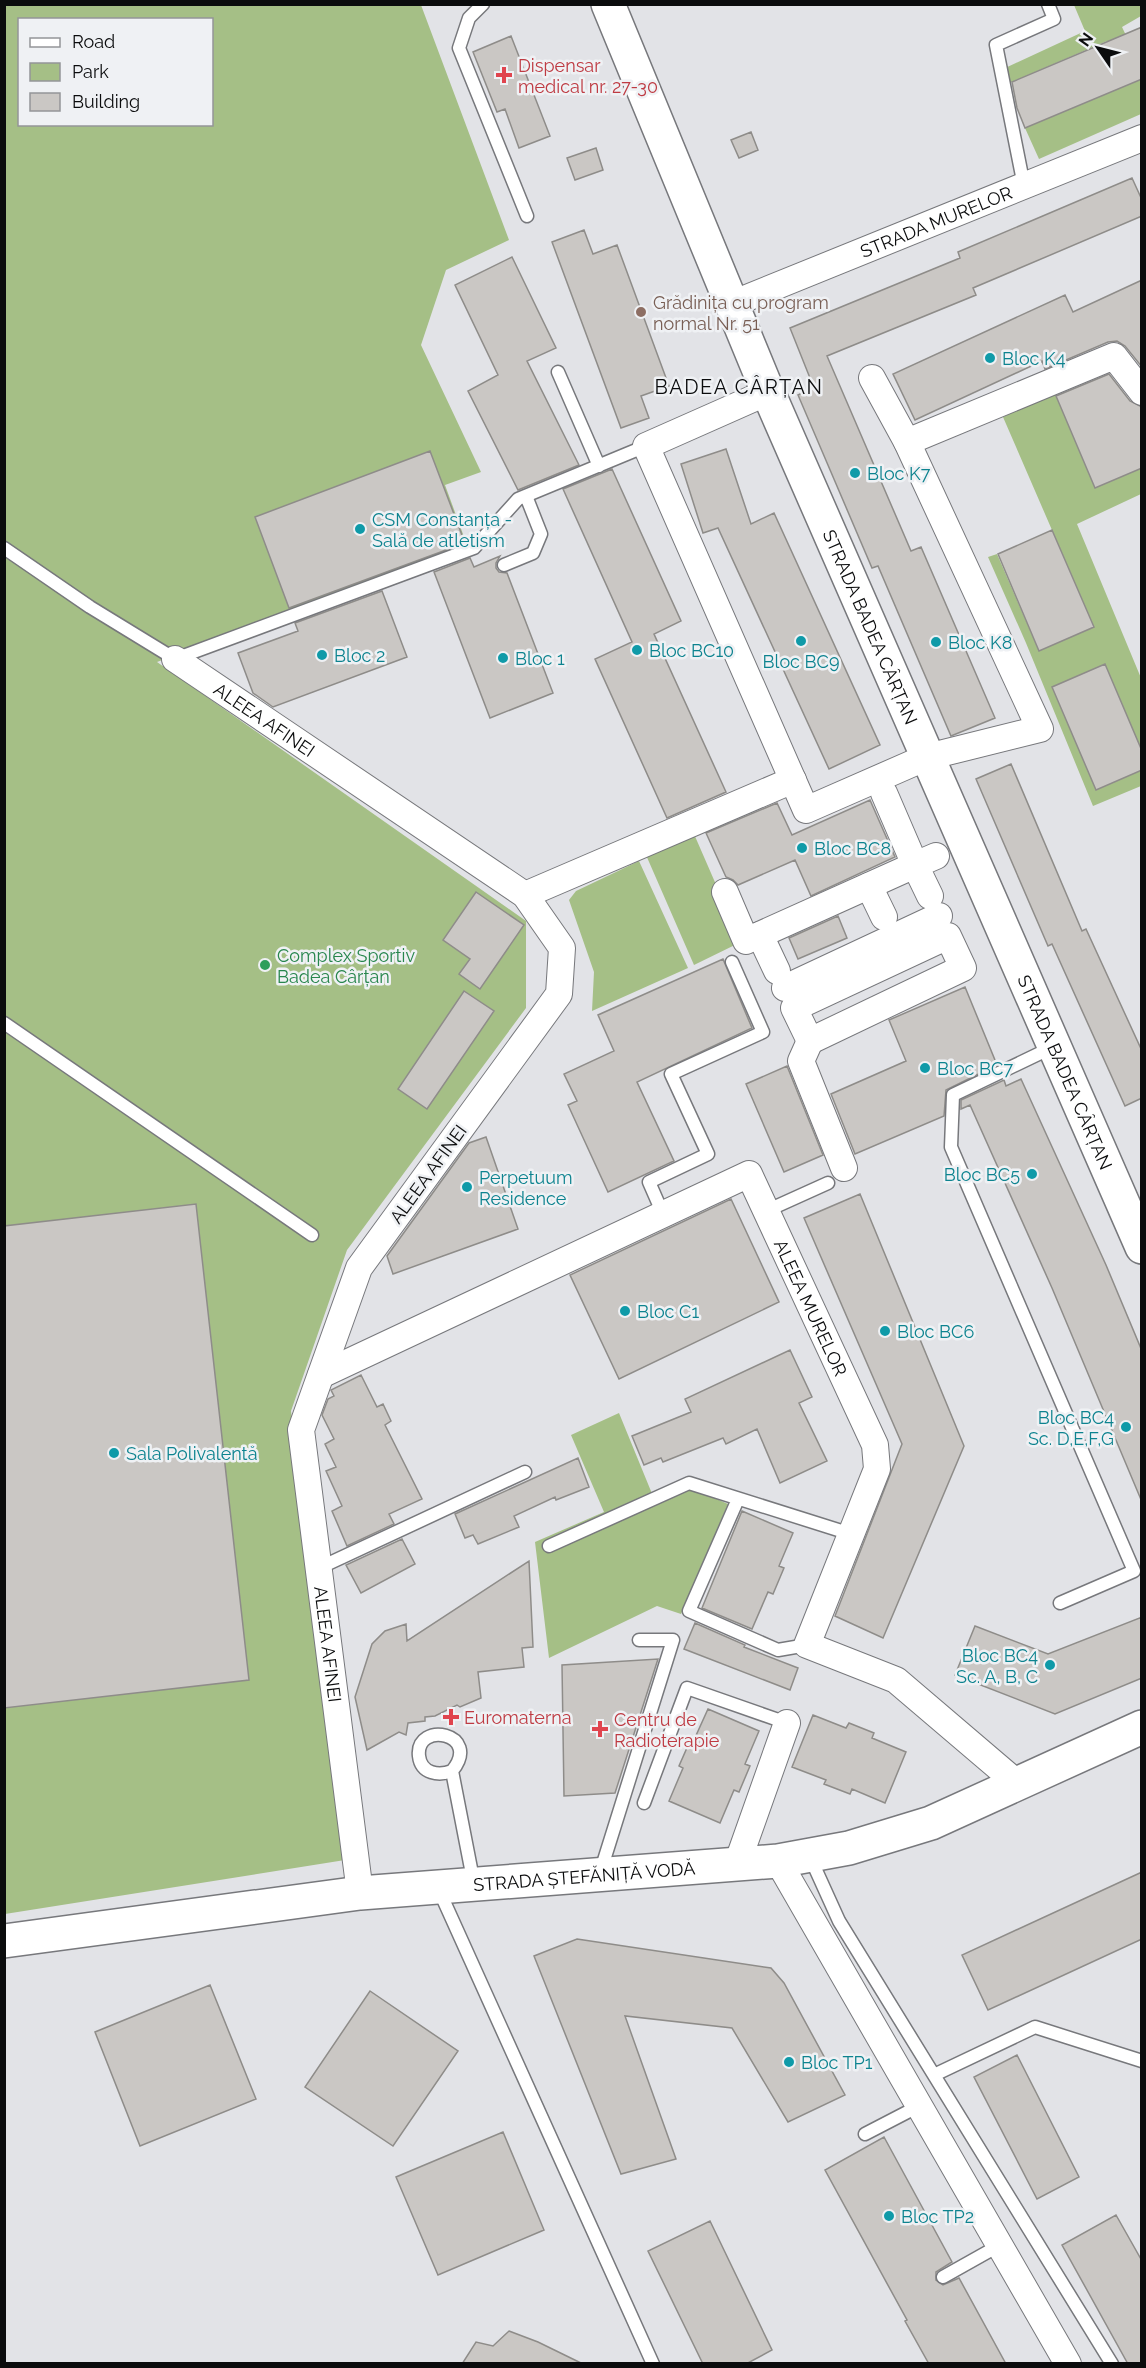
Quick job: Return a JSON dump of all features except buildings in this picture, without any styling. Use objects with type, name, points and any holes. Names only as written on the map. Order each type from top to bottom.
[{"type":"street","name":"STRADA BADEA CÂRȚAN","points":[[607,6],[768,392],[1142,1247]]},
{"type":"street","name":"STRADA MURELOR","points":[[732,304],[1142,138]]},
{"type":"street","points":[[907,442],[1114,356],[1142,392]]},
{"type":"street","points":[[768,392],[646,446],[806,810],[927,757],[1040,729],[907,442],[872,378]]},
{"type":"street","name":"ALEEA AFINEI","points":[[176,659],[525,895],[562,948],[559,994],[359,1268],[301,1430],[360,1893]]},
{"type":"street","points":[[525,895],[793,780]]},
{"type":"street","points":[[760,935],[781,979],[934,906],[925,860],[884,793]]},
{"type":"street","points":[[724,892],[746,941],[925,860]]},
{"type":"street","points":[[869,886],[884,917]]},
{"type":"street","points":[[810,1041],[794,1008],[948,936],[963,968],[810,1041],[801,1061],[836,1176]]},
{"type":"street","points":[[902,958],[916,990]]},
{"type":"street","points":[[838,987],[854,1020]]},
{"type":"street","name":"ALEEA MURELOR","points":[[321,1375],[749,1174],[875,1445],[877,1469],[807,1645]]},
{"type":"street","points":[[807,1645],[896,1680],[1018,1784]]},
{"type":"street","points":[[737,1864],[787,1723]]},
{"type":"street","name":"STRADA ȘTEFĂNIȚĂ VODĂ","points":[[4,1941],[360,1893],[778,1861],[810,1856],[849,1848],[932,1823],[1142,1727]]},
{"type":"street","points":[[778,1861],[1068,2364]]},
{"type":"lane","points":[[483,4],[469,18],[459,48],[526,216]]},
{"type":"lane","points":[[1024,186],[996,45],[1054,19],[1048,4]]},
{"type":"lane","points":[[558,372],[599,466]]},
{"type":"lane","points":[[4,548],[90,607],[176,659],[474,548],[518,499],[646,446]]},
{"type":"lane","points":[[504,565],[533,553],[541,534],[526,496]]},
{"type":"lane","points":[[663,1214],[649,1182],[708,1154],[671,1074],[763,1032],[732,962]]},
{"type":"lane","points":[[4,1023],[312,1235]]},
{"type":"lane","points":[[1054,1047],[953,1095],[951,1147],[1134,1571],[1060,1603]]},
{"type":"lane","points":[[766,1211],[836,1176]]},
{"type":"lane","points":[[319,1568],[525,1472]]},
{"type":"lane","points":[[549,1546],[689,1483],[851,1534]]},
{"type":"lane","points":[[738,1499],[689,1611],[778,1650],[807,1645]]},
{"type":"lane","points":[[599,1875],[673,1640],[639,1640]]},
{"type":"lane","points":[[645,1803],[687,1688],[787,1723]]},
{"type":"lane","points":[[452,1771],[474,1884]]},
{"type":"lane","points":[[810,1856],[839,1921],[1112,2364]]},
{"type":"lane","points":[[437,1887],[653,2364]]},
{"type":"lane","points":[[934,2075],[1035,2027],[1142,2061]]},
{"type":"lane","points":[[865,2134],[919,2106]]},
{"type":"lane","points":[[943,2277],[1000,2245]]},
{"type":"green space","name":"Complex Sportiv Badea Cârțan","points":[[4,5],[421,5],[509,240],[446,270],[421,345],[481,472],[445,485],[467,545],[157,662],[526,921],[526,1008],[347,1250],[291,1411],[345,1860],[5,1914]]},
{"type":"green space","points":[[1074,5],[1141,5],[1141,16],[1122,27],[1141,67],[1141,114],[1039,159],[1025,128],[1126,85],[1107,41],[1007,84],[1003,69],[1085,31]]},
{"type":"green space","points":[[1055,392],[1095,488],[1141,468],[1141,494],[1077,524],[1141,678],[1141,786],[1093,806],[988,557],[997,554],[1039,651],[1094,627],[1003,417]]},
{"type":"green space","points":[[694,834],[741,942],[694,965],[646,855]]},
{"type":"green space","points":[[639,861],[688,968],[592,1011],[594,972],[569,900],[576,891]]},
{"type":"green space","points":[[619,1413],[655,1501],[689,1487],[728,1504],[681,1614],[657,1606],[549,1658],[535,1542],[604,1512],[571,1435]]},
{"type":"place","name":"Dispensar medical nr. 27-30","points":[[504,75]]},
{"type":"place","name":"Grădinița cu program normal Nr. 51","points":[[641,312]]},
{"type":"place","name":"Bloc K4","points":[[990,358]]},
{"type":"place","name":"Bloc K7","points":[[855,473]]},
{"type":"place","name":"CSM Constanța - Sală de atletism","points":[[360,529]]},
{"type":"place","name":"Bloc BC9","points":[[801,641]]},
{"type":"place","name":"Bloc K8","points":[[936,642]]},
{"type":"place","name":"Bloc BC10","points":[[637,650]]},
{"type":"place","name":"Bloc 2","points":[[322,655]]},
{"type":"place","name":"Bloc 1","points":[[503,658]]},
{"type":"place","name":"Bloc BC8","points":[[802,848]]},
{"type":"place","name":"Complex Sportiv Badea Cârțan","points":[[265,965]]},
{"type":"place","name":"Bloc BC7","points":[[925,1068]]},
{"type":"place","name":"Bloc BC5","points":[[1032,1174]]},
{"type":"place","name":"Perpetuum Residence","points":[[467,1187]]},
{"type":"place","name":"Bloc C1","points":[[625,1311]]},
{"type":"place","name":"Bloc BC6","points":[[885,1331]]},
{"type":"place","name":"Bloc BC4 Sc. D,E,F,G","points":[[1126,1427]]},
{"type":"place","name":"Sala Polivalentă","points":[[114,1453]]},
{"type":"place","name":"Bloc BC4 Sc. A, B, C","points":[[1050,1665]]},
{"type":"place","name":"Euromaterna","points":[[451,1717]]},
{"type":"place","name":"Centru de Radioterapie","points":[[600,1729]]},
{"type":"place","name":"Bloc TP1","points":[[789,2062]]},
{"type":"place","name":"Bloc TP2","points":[[889,2216]]},
{"type":"district","name":"BADEA CÂRȚAN","points":[[739,387]]}]
